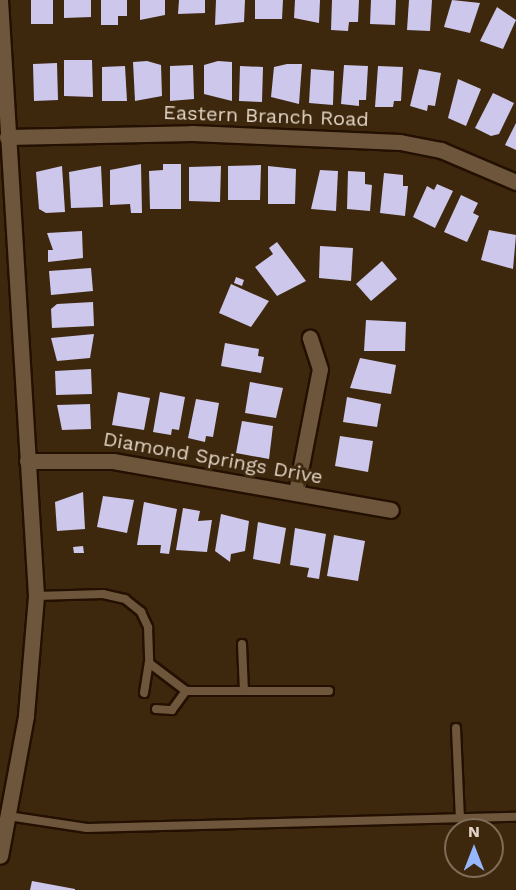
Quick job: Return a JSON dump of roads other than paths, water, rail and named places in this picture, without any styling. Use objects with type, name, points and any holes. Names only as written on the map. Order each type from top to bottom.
[{"type":"street","points":[[0,0],[36,596],[26,716],[0,855]]},
{"type":"street","name":"Eastern Branch Road","points":[[7,137],[192,133],[400,142],[441,150],[516,182]]},
{"type":"street","points":[[296,492],[320,369],[310,338]]},
{"type":"street","name":"Diamond Springs Drive","points":[[27,461],[102,459],[391,510]]},
{"type":"lane","points":[[36,596],[103,594],[124,599],[141,612],[148,627],[149,663],[144,693]]},
{"type":"lane","points":[[242,644],[244,691]]},
{"type":"lane","points":[[149,663],[186,691],[329,691]]},
{"type":"lane","points":[[156,709],[171,710],[186,691]]},
{"type":"lane","points":[[456,728],[460,818],[516,817]]},
{"type":"lane","points":[[8,816],[87,828],[444,818]]}]
